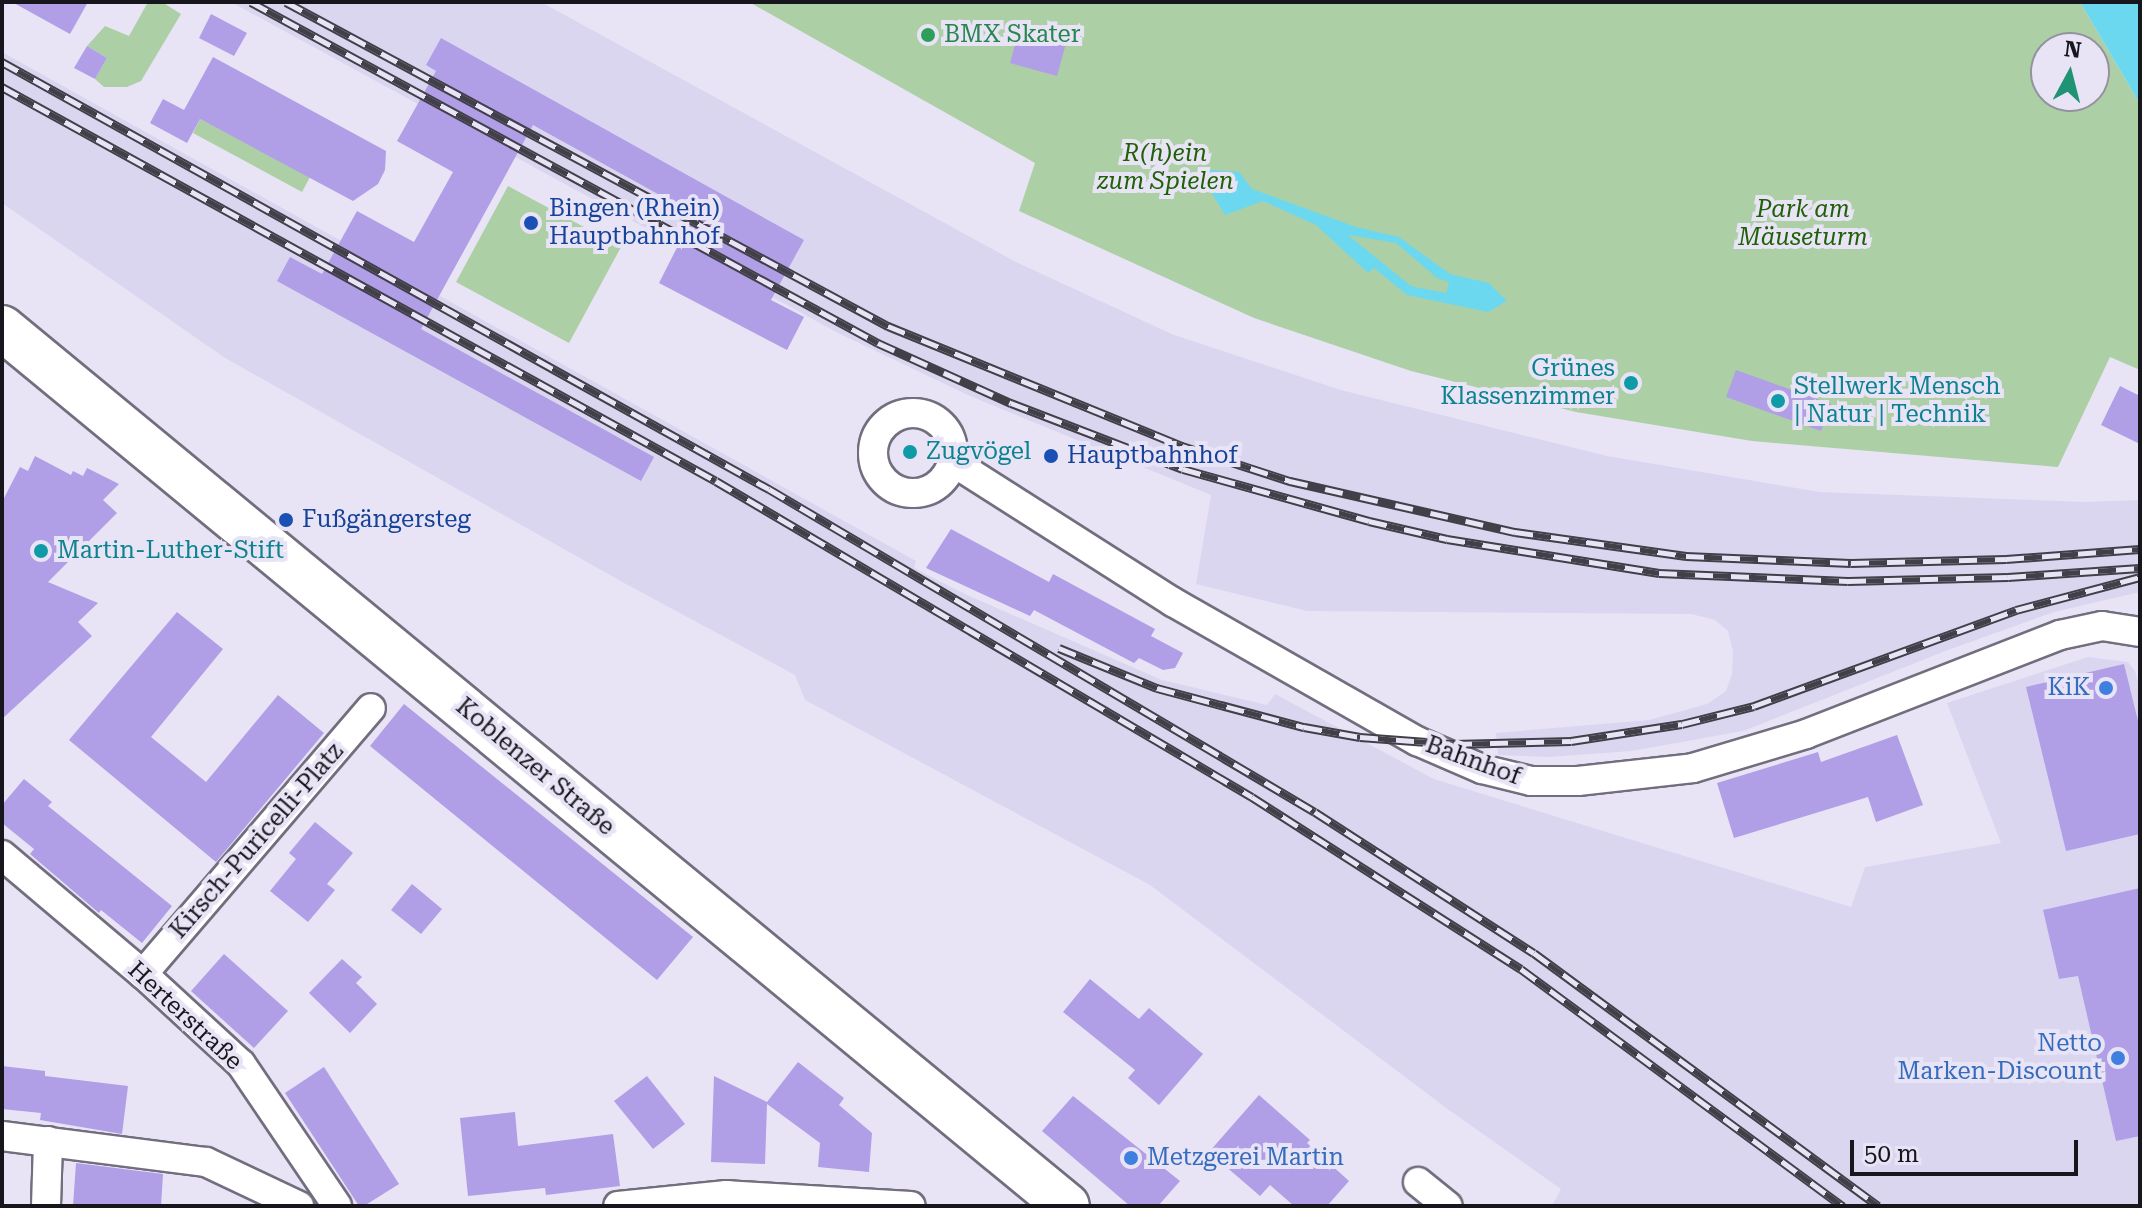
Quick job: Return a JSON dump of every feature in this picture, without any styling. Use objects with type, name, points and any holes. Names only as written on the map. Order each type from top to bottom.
[{"type":"main road","name":"Koblenzer Straße","points":[[2,328],[1067,1206]]},
{"type":"street","name":"Bahnhof","points":[[953,462],[1173,602],[1417,741],[1482,769],[1531,781],[1578,781],[1693,768],[1806,734],[2060,635],[2102,626],[2140,632]]},
{"type":"street","name":"Kirsch-Puricelli-Platz","points":[[143,974],[371,708]]},
{"type":"street","name":"Herterstraße","points":[[2,855],[143,974],[241,1064],[337,1206]]},
{"type":"street","points":[[2,1136],[206,1162],[299,1206]]},
{"type":"street","points":[[46,1206],[48,1141]]},
{"type":"street","points":[[1418,1182],[1448,1206]]},
{"type":"street","points":[[618,1206],[730,1201],[911,1206]]},
{"type":"shaded area","points":[[231,2],[541,2],[1016,262],[1174,335],[1341,390],[1607,456],[1820,492],[2085,502],[2140,500],[2140,592],[2054,612],[1743,731],[1632,751],[1549,757],[1498,755],[1496,733],[1649,720],[1707,704],[1726,691],[1732,674],[1733,651],[1728,631],[1715,620],[1691,614],[1307,611],[1196,584],[1211,495],[970,396],[838,333]]},
{"type":"shaded area","points":[[2,52],[916,561],[914,568],[967,595],[1162,680],[1267,705],[1275,694],[1434,779],[1851,907],[1865,867],[2001,843],[1947,703],[2088,657],[2128,662],[2135,671],[2140,690],[2140,1206],[1552,1206],[1561,1189],[1449,1110],[1150,885],[805,700],[795,675],[624,583],[225,358],[2,203]]},
{"type":"green space","points":[[148,2],[162,2],[181,14],[141,81],[127,87],[104,87],[95,79],[107,58],[87,46],[105,26],[129,36]]},
{"type":"green space","name":"Park am Mäuseturm","points":[[749,2],[2080,2],[2098,32],[2030,32],[2030,112],[2110,112],[2110,53],[2140,104],[2140,370],[2110,357],[2058,467],[1752,441],[1576,412],[1411,371],[1254,318],[1019,211],[1035,163]]},
{"type":"green space","points":[[200,119],[310,177],[302,192],[193,133]]},
{"type":"green space","points":[[508,186],[621,247],[569,343],[456,282]]},
{"type":"water","points":[[2080,2],[2140,2],[2140,104],[2110,53],[2110,32],[2098,32]]},
{"type":"water","points":[[1197,169],[1239,172],[1252,189],[1356,227],[1399,237],[1450,274],[1489,283],[1507,301],[1488,312],[1407,295],[1374,268],[1368,273],[1316,225],[1263,201],[1225,215]],"holes":[[[1348,235],[1396,243],[1437,278],[1449,282],[1446,293],[1411,286]]]},
{"type":"building","points":[[12,2],[88,2],[70,34]]},
{"type":"building","points":[[211,14],[247,33],[234,56],[199,38]]},
{"type":"building","points":[[1021,23],[1068,36],[1057,76],[1010,63]]},
{"type":"building","points":[[441,38],[804,240],[771,300],[804,317],[787,350],[659,283],[694,214],[533,125],[421,329],[654,457],[641,481],[277,281],[290,257],[322,274],[357,211],[414,242],[453,172],[397,141],[436,71],[426,65]]},
{"type":"building","points":[[87,46],[107,58],[95,79],[74,68]]},
{"type":"building","points":[[213,57],[386,151],[385,170],[378,184],[353,201],[200,119],[187,143],[150,123],[163,99],[184,110]]},
{"type":"building","name":"Stellwerk Mensch | Natur | Technik","points":[[1736,370],[1831,404],[1821,431],[1726,397]]},
{"type":"building","points":[[2120,386],[2140,396],[2140,444],[2101,425]]},
{"type":"building","name":"Martin-Luther-Stift","points":[[35,456],[71,475],[73,471],[83,476],[87,468],[119,484],[103,500],[117,513],[48,582],[98,603],[78,622],[92,636],[2,719],[2,502],[20,467],[28,471]]},
{"type":"building","points":[[951,529],[1049,582],[1053,574],[1155,629],[1151,636],[1183,653],[1175,668],[1163,670],[1139,658],[1134,663],[1034,610],[1030,616],[926,568]]},
{"type":"building","points":[[177,612],[223,649],[151,737],[206,782],[278,695],[324,733],[216,862],[69,740]]},
{"type":"building","points":[[2124,664],[2140,729],[2140,834],[2066,851],[2026,687]]},
{"type":"building","points":[[404,704],[693,937],[657,980],[370,746]]},
{"type":"building","points":[[1897,735],[1923,805],[1876,822],[1868,797],[1734,838],[1717,783],[1818,752],[1821,762]]},
{"type":"building","points":[[24,779],[52,802],[48,806],[172,906],[142,943],[101,910],[99,913],[30,854],[34,849],[2,823],[2,805]]},
{"type":"building","points":[[315,822],[353,853],[327,884],[335,890],[308,922],[270,891],[296,859],[289,853]]},
{"type":"building","points":[[412,884],[442,909],[421,934],[391,910]]},
{"type":"building","name":"Netto Marken-Discount","points":[[2140,888],[2140,1136],[2116,1141],[2078,976],[2059,979],[2043,910]]},
{"type":"building","points":[[224,954],[288,1011],[254,1048],[191,991]]},
{"type":"building","points":[[342,959],[362,977],[356,983],[377,1004],[350,1033],[309,993]]},
{"type":"building","points":[[1090,979],[1139,1019],[1149,1008],[1203,1054],[1159,1105],[1128,1078],[1135,1070],[1063,1012]]},
{"type":"building","points":[[798,1062],[844,1098],[839,1105],[872,1133],[869,1172],[818,1167],[820,1143],[767,1104],[765,1164],[711,1162],[714,1076],[767,1102]]},
{"type":"building","points":[[2,1066],[45,1071],[45,1076],[128,1086],[122,1134],[40,1120],[41,1113],[2,1109]]},
{"type":"building","points":[[324,1067],[399,1184],[364,1206],[359,1206],[285,1093]]},
{"type":"building","points":[[647,1076],[685,1124],[653,1149],[614,1101]]},
{"type":"building","points":[[1259,1095],[1310,1140],[1307,1143],[1349,1181],[1327,1206],[1294,1206],[1270,1185],[1260,1196],[1209,1152]]},
{"type":"building","points":[[1073,1096],[1180,1181],[1158,1206],[1130,1206],[1042,1131]]},
{"type":"building","points":[[515,1112],[518,1146],[613,1134],[620,1186],[546,1195],[545,1188],[468,1196],[460,1118]]},
{"type":"building","points":[[76,1163],[163,1174],[161,1206],[73,1206]]},
{"type":"railway","points":[[251,2],[878,343],[1011,403],[1183,469],[1369,521],[1447,539],[1659,573],[1848,581],[2008,577],[2140,568]]},
{"type":"railway","points":[[286,2],[888,326],[1182,446],[1290,481],[1515,532],[1686,556],[1851,563],[2006,559],[2140,549]]},
{"type":"railway","points":[[2,62],[769,489],[1315,812],[1534,953],[1878,1206]]},
{"type":"railway","points":[[2,87],[716,481],[1252,797],[1521,969],[1843,1206]]},
{"type":"railway","points":[[1059,648],[1157,688],[1304,727],[1360,737],[1454,744],[1571,741],[1682,724],[1754,706],[2016,610],[2140,577]]},
{"type":"place","name":"BMX Skater","points":[[928,35]]},
{"type":"place","name":"Bingen (Rhein) Hauptbahnhof","points":[[531,223]]},
{"type":"place","name":"Grünes Klassenzimmer","points":[[1631,383]]},
{"type":"place","name":"Stellwerk Mensch | Natur | Technik","points":[[1778,401]]},
{"type":"place","name":"Zugvögel","points":[[910,452]]},
{"type":"place","name":"Hauptbahnhof","points":[[1051,456]]},
{"type":"place","name":"Fußgängersteg","points":[[286,520]]},
{"type":"place","name":"Martin-Luther-Stift","points":[[41,551]]},
{"type":"place","name":"KiK","points":[[2106,688]]},
{"type":"place","name":"Netto Marken-Discount","points":[[2118,1058]]},
{"type":"place","name":"Metzgerei Martin","points":[[1131,1158]]},
{"type":"park label","name":"R(h)ein zum Spielen","points":[[1165,168]]}]
